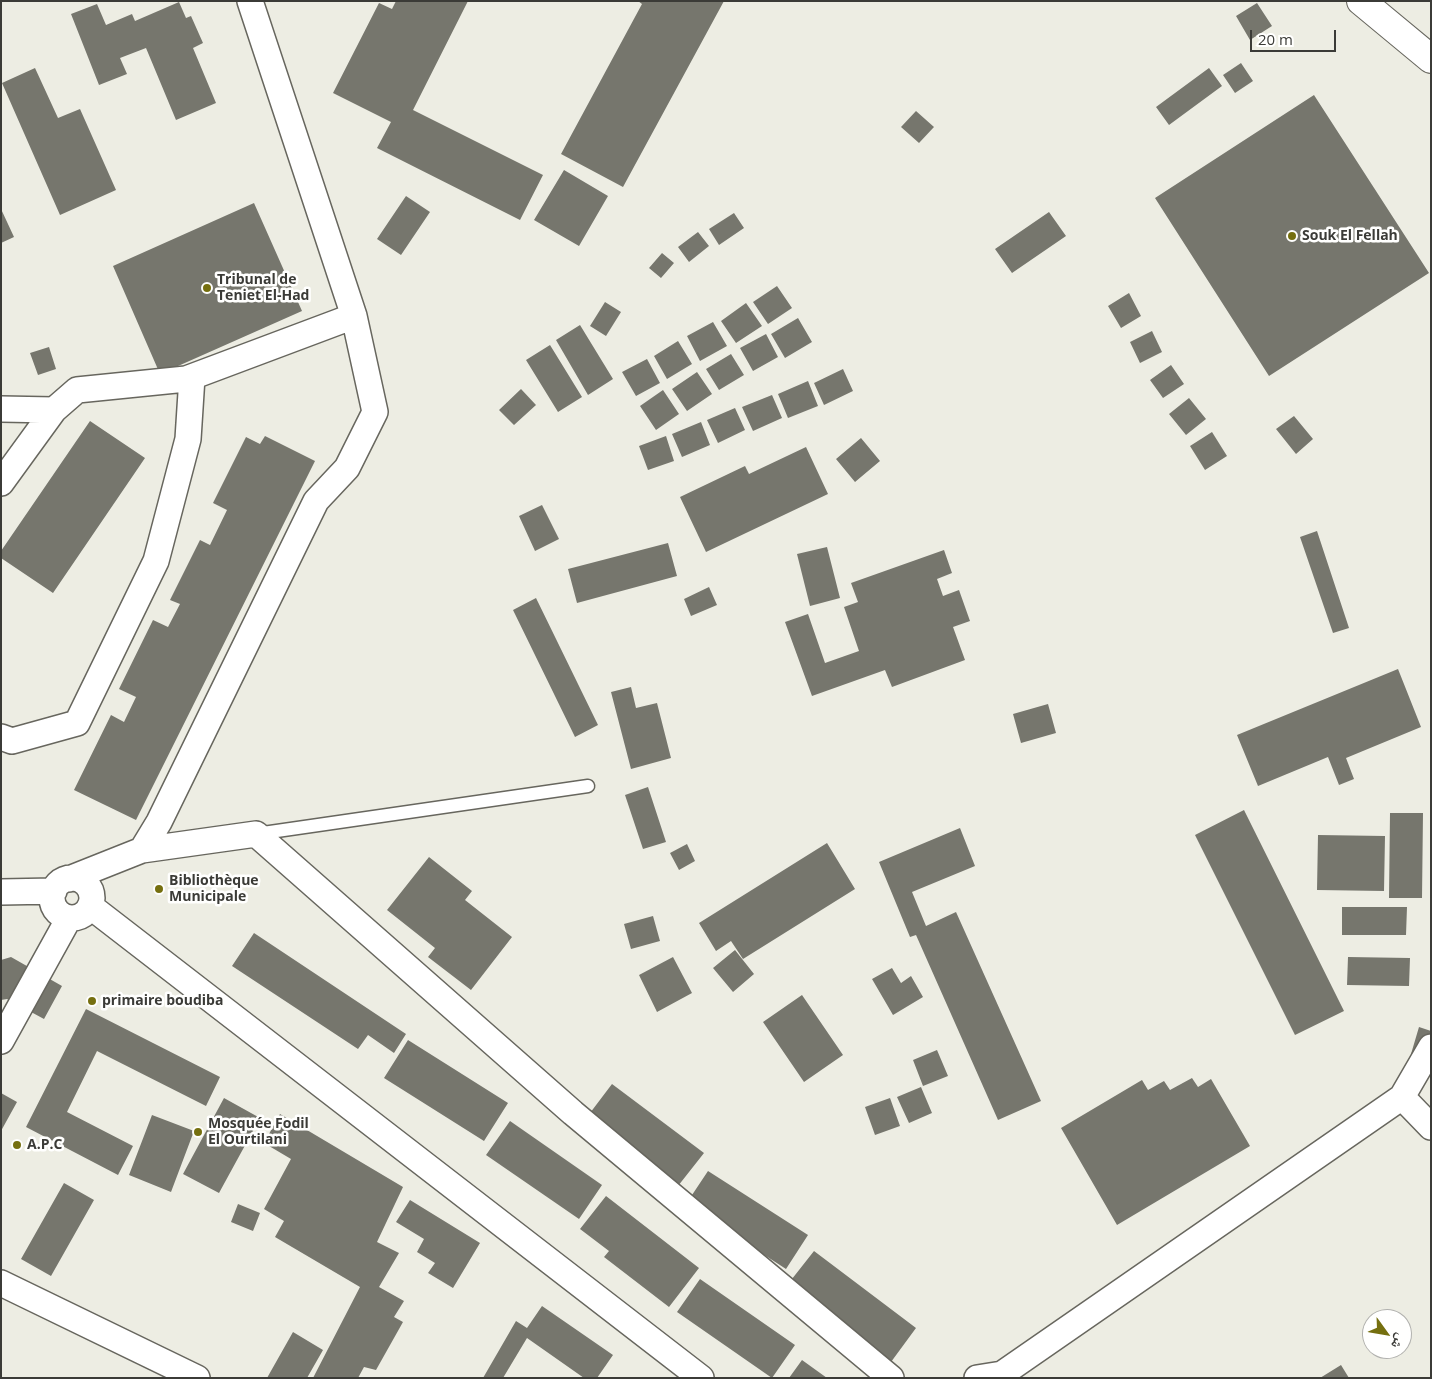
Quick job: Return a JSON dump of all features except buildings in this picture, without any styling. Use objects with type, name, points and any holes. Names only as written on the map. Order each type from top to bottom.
[{"type":"main road","points":[[1361,1],[1431,59]]},
{"type":"street","points":[[142,850],[159,822],[316,501],[347,468],[375,412],[354,316],[250,1]]},
{"type":"street","points":[[1,483],[54,410],[77,390],[186,379],[354,316]]},
{"type":"street","points":[[1,737],[12,740],[77,723],[156,561],[188,439],[192,377]]},
{"type":"street","points":[[1,409],[54,410]]},
{"type":"street","points":[[701,1378],[80,912],[58,912],[54,907],[53,894],[62,885],[142,850],[256,834],[573,1113],[891,1378]]},
{"type":"street","points":[[1,892],[62,885],[77,879],[88,887],[92,899],[80,912],[1,1041]]},
{"type":"street","points":[[977,1378],[1002,1374],[1402,1097],[1431,1047]]},
{"type":"street","points":[[1402,1097],[1431,1127]]},
{"type":"street","points":[[1,1283],[197,1378]]},
{"type":"lane","points":[[256,834],[588,786]]},
{"type":"place","name":"Souk El Fellah","points":[[1292,236]]},
{"type":"place","name":"Tribunal de Teniet El-Had","points":[[207,288]]},
{"type":"place","name":"Bibliothèque Municipale","points":[[159,889]]},
{"type":"place","name":"primaire boudiba","points":[[92,1001]]},
{"type":"place","name":"Mosquée Fodil El Ourtilani","points":[[198,1132]]},
{"type":"place","name":"A.P.C","points":[[17,1145]]}]
